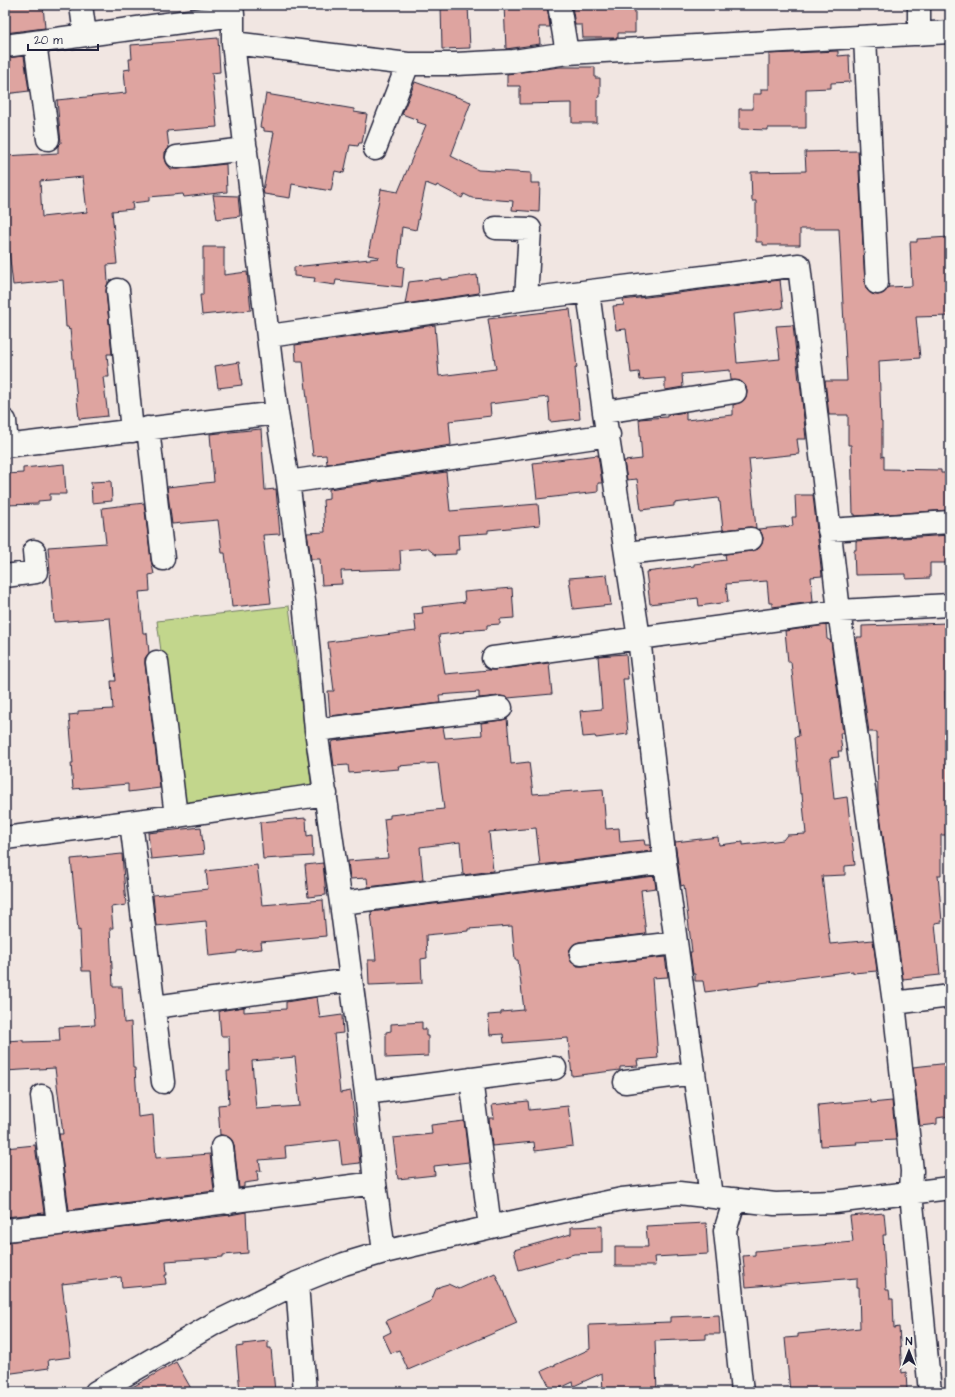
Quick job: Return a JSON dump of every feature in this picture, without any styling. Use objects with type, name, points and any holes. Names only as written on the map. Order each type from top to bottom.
[{"type":"street","points":[[82,5],[85,35]]},
{"type":"street","points":[[559,5],[567,53]]},
{"type":"street","points":[[919,5],[919,34]]},
{"type":"street","points":[[5,46],[85,35],[232,10],[233,43],[277,413],[304,601],[316,730],[366,1093],[384,1252]]},
{"type":"street","points":[[233,43],[408,64],[456,64],[514,60],[567,53],[950,32]]},
{"type":"street","points":[[865,37],[876,283]]},
{"type":"street","points":[[35,42],[48,139]]},
{"type":"street","points":[[376,149],[408,64]]},
{"type":"street","points":[[177,157],[246,149]]},
{"type":"street","points":[[496,228],[530,229],[526,299]]},
{"type":"street","points":[[269,336],[526,299],[799,265],[839,611],[894,1003],[912,1171],[911,1193],[930,1392]]},
{"type":"street","points":[[118,290],[140,429],[163,559]]},
{"type":"street","points":[[588,292],[604,412],[639,638],[665,862],[711,1196]]},
{"type":"street","points":[[604,412],[734,392]]},
{"type":"street","points":[[5,421],[6,446],[277,413]]},
{"type":"street","points":[[288,482],[608,435]]},
{"type":"street","points":[[829,530],[950,522]]},
{"type":"street","points":[[626,553],[751,539]]},
{"type":"street","points":[[5,576],[36,571]]},
{"type":"street","points":[[493,658],[839,611],[950,605]]},
{"type":"street","points":[[157,662],[176,816]]},
{"type":"street","points":[[316,730],[501,708]]},
{"type":"street","points":[[5,838],[176,816],[326,794]]},
{"type":"street","points":[[131,822],[163,1082]]},
{"type":"street","points":[[341,903],[665,862]]},
{"type":"street","points":[[581,954],[676,943]]},
{"type":"street","points":[[154,1007],[351,980]]},
{"type":"street","points":[[894,1003],[950,996]]},
{"type":"street","points":[[366,1093],[555,1068]]},
{"type":"street","points":[[625,1082],[694,1073]]},
{"type":"street","points":[[471,1079],[490,1227]]},
{"type":"street","points":[[42,1096],[58,1224]]},
{"type":"street","points":[[222,1147],[228,1203]]},
{"type":"street","points":[[5,1230],[228,1203],[375,1183]]},
{"type":"street","points":[[96,1392],[217,1322],[297,1283],[344,1264],[384,1252],[490,1227],[622,1199],[679,1193],[734,1198],[775,1204],[834,1202],[950,1188]]},
{"type":"street","points":[[734,1198],[725,1231],[742,1392]]},
{"type":"street","points":[[297,1283],[305,1392]]},
{"type":"green space","points":[[289,606],[311,782],[309,790],[182,808],[157,621]]},
{"type":"building","points":[[5,5],[43,5],[45,28],[5,33]]},
{"type":"building","points":[[441,5],[468,5],[470,48],[442,49]]},
{"type":"building","points":[[504,5],[547,5],[550,27],[539,27],[540,44],[506,49]]},
{"type":"building","points":[[572,6],[610,6],[610,9],[635,9],[635,33],[618,33],[618,38],[583,38],[582,25],[575,25]]},
{"type":"building","points":[[218,38],[220,72],[212,73],[217,127],[167,131],[169,148],[165,152],[165,158],[171,169],[226,164],[227,192],[184,197],[183,194],[149,197],[149,201],[132,203],[133,209],[112,211],[117,264],[107,265],[108,283],[106,291],[112,354],[107,354],[109,377],[103,377],[108,416],[79,419],[70,329],[69,330],[68,327],[66,327],[63,280],[13,285],[7,234],[5,234],[5,156],[58,153],[58,146],[61,143],[57,100],[126,93],[124,70],[130,69],[129,59],[132,59],[131,45]],"holes":[[[83,177],[87,212],[42,217],[40,181]]]},
{"type":"building","points":[[838,51],[838,56],[849,55],[850,82],[831,83],[831,88],[806,89],[806,128],[768,128],[768,130],[739,129],[739,109],[753,109],[753,94],[761,94],[761,89],[769,89],[769,54]]},
{"type":"building","points":[[24,56],[29,91],[5,94],[5,58]]},
{"type":"building","points":[[560,67],[595,67],[595,78],[600,78],[600,97],[598,97],[597,101],[597,123],[572,123],[572,103],[520,104],[520,86],[507,86],[507,74]]},
{"type":"building","points":[[415,82],[471,102],[451,156],[478,170],[531,173],[531,183],[540,183],[539,212],[512,210],[513,201],[472,198],[464,194],[462,198],[437,185],[436,187],[426,183],[416,230],[402,227],[398,266],[404,267],[402,287],[336,280],[335,285],[314,282],[315,278],[294,276],[294,267],[379,258],[368,255],[381,189],[398,192],[426,125],[417,122],[418,120],[402,114]]},
{"type":"building","points":[[266,94],[354,109],[354,112],[367,114],[362,143],[359,143],[358,146],[350,145],[344,173],[335,171],[331,191],[292,184],[290,198],[264,194],[263,190],[274,132],[264,131],[264,128],[260,127]]},
{"type":"building","points":[[858,151],[865,284],[867,290],[872,294],[878,295],[884,293],[889,287],[912,286],[910,242],[917,242],[917,239],[950,237],[950,316],[916,317],[920,358],[879,361],[882,457],[884,456],[884,469],[941,470],[941,473],[950,473],[950,510],[855,516],[855,514],[853,514],[851,445],[848,445],[848,415],[829,415],[825,381],[847,381],[839,229],[800,229],[800,245],[763,245],[763,242],[756,242],[756,201],[752,201],[751,172],[806,171],[805,152]]},
{"type":"building","points":[[213,195],[238,196],[240,216],[217,219]]},
{"type":"building","points":[[203,247],[224,247],[224,275],[247,272],[251,310],[202,315],[200,295],[203,295]]},
{"type":"building","points":[[477,275],[479,293],[405,304],[409,282],[441,278],[441,280]]},
{"type":"building","points":[[780,280],[783,308],[733,314],[737,363],[780,359],[776,326],[793,325],[800,381],[806,439],[797,439],[799,454],[749,459],[756,528],[750,527],[723,530],[720,502],[718,498],[674,503],[674,506],[641,510],[637,479],[627,480],[624,461],[642,459],[639,419],[667,417],[667,415],[686,412],[686,420],[733,415],[733,405],[743,401],[746,397],[747,390],[745,385],[740,381],[731,380],[730,370],[682,374],[683,387],[665,390],[665,378],[640,380],[639,372],[631,373],[626,329],[616,330],[613,306],[624,305],[623,300]]},
{"type":"building","points":[[570,309],[577,368],[575,368],[580,419],[550,422],[548,397],[490,404],[491,416],[449,421],[451,445],[327,464],[326,455],[313,456],[303,361],[296,361],[295,345],[435,325],[439,376],[496,369],[488,319]]},
{"type":"building","points":[[239,362],[242,385],[218,388],[215,366]]},
{"type":"building","points":[[261,429],[265,490],[276,489],[280,534],[263,535],[271,603],[232,607],[225,553],[222,553],[218,520],[172,524],[167,487],[214,482],[210,434]]},
{"type":"building","points":[[598,455],[602,483],[598,483],[598,492],[537,499],[533,463]]},
{"type":"building","points":[[64,464],[66,494],[50,494],[50,500],[38,501],[38,504],[5,505],[5,474],[23,473],[23,468]]},
{"type":"building","points":[[446,472],[450,511],[538,504],[540,525],[488,530],[488,533],[458,535],[459,550],[456,550],[456,554],[436,555],[427,548],[400,550],[401,569],[341,571],[342,584],[322,585],[320,559],[311,559],[307,533],[325,532],[323,500],[329,499],[329,489]]},
{"type":"building","points":[[111,481],[112,501],[92,503],[91,482]]},
{"type":"building","points":[[795,495],[813,495],[822,576],[811,577],[813,602],[772,607],[772,603],[769,603],[767,581],[726,584],[728,602],[699,606],[698,598],[650,604],[646,572],[726,560],[725,554],[758,549],[762,544],[763,538],[758,529],[793,526],[792,517],[796,517]]},
{"type":"building","points":[[144,503],[154,574],[149,575],[150,591],[139,592],[143,633],[147,633],[149,653],[145,658],[145,664],[160,788],[128,792],[128,784],[73,789],[71,763],[73,763],[69,715],[78,714],[78,711],[113,709],[111,681],[116,681],[110,618],[54,622],[48,547],[106,543],[102,508]]},
{"type":"building","points":[[950,535],[950,563],[930,563],[930,578],[906,579],[906,574],[855,575],[854,550],[856,550],[856,541]]},
{"type":"building","points":[[607,575],[611,605],[573,609],[569,578]]},
{"type":"building","points":[[512,588],[514,618],[500,619],[500,624],[487,625],[487,629],[439,635],[445,674],[495,670],[549,663],[552,694],[508,698],[500,696],[479,698],[479,692],[439,695],[440,703],[330,716],[328,691],[334,691],[328,642],[416,631],[414,614],[423,613],[422,607],[465,602],[464,592]]},
{"type":"building","points":[[947,623],[947,625],[950,625],[950,691],[945,691],[946,729],[950,729],[950,835],[941,835],[941,875],[938,875],[942,922],[935,923],[940,975],[903,979],[878,800],[877,732],[869,732],[856,639],[857,637],[862,637],[862,626]]},
{"type":"building","points":[[826,625],[827,639],[831,641],[843,733],[840,733],[842,751],[838,751],[839,757],[830,758],[834,799],[847,797],[855,865],[845,866],[845,875],[822,876],[830,944],[873,940],[877,971],[853,973],[853,971],[705,992],[703,981],[695,981],[695,974],[693,974],[690,952],[692,952],[684,885],[681,886],[675,842],[718,837],[719,845],[743,842],[743,845],[783,840],[787,835],[806,834],[802,794],[800,794],[795,737],[799,736],[791,662],[788,662],[785,631]]},
{"type":"building","points":[[626,654],[628,679],[623,679],[628,734],[596,738],[595,736],[583,737],[580,711],[602,709],[598,656]]},
{"type":"building","points":[[507,718],[511,764],[529,762],[533,794],[603,789],[606,829],[619,828],[620,842],[644,840],[645,845],[650,845],[651,851],[540,865],[536,828],[489,832],[493,871],[463,875],[460,842],[420,847],[423,880],[368,887],[367,878],[350,879],[348,861],[388,858],[384,819],[390,818],[390,815],[444,809],[438,763],[398,766],[399,769],[349,773],[348,765],[334,766],[331,743],[333,741],[443,727],[445,738],[482,735],[481,723]]},
{"type":"building","points":[[306,818],[307,836],[312,835],[313,856],[263,859],[260,822]]},
{"type":"building","points":[[201,827],[204,854],[151,859],[148,833]]},
{"type":"building","points":[[122,854],[126,905],[111,907],[113,928],[110,928],[113,987],[122,987],[124,1023],[131,1022],[133,1068],[135,1068],[138,1117],[153,1115],[156,1158],[210,1154],[214,1191],[69,1210],[59,1134],[63,1134],[55,1068],[5,1071],[5,1041],[60,1041],[59,1027],[95,1025],[91,971],[82,971],[80,930],[78,931],[71,859]]},
{"type":"building","points":[[323,863],[326,895],[308,897],[305,865]]},
{"type":"building","points":[[257,865],[262,905],[323,900],[326,936],[261,942],[262,949],[237,951],[237,953],[209,956],[206,921],[156,926],[153,895],[208,889],[206,871]]},
{"type":"building","points":[[654,876],[656,888],[641,890],[646,934],[579,942],[574,944],[570,949],[569,955],[571,962],[576,966],[665,957],[668,977],[652,978],[658,1058],[637,1060],[638,1066],[620,1067],[620,1070],[572,1076],[568,1038],[504,1043],[503,1034],[490,1035],[488,1015],[524,1010],[518,960],[515,960],[512,926],[468,929],[468,931],[426,935],[427,958],[421,959],[422,983],[369,985],[368,960],[376,960],[371,912]]},
{"type":"building","points":[[317,997],[320,1018],[342,1015],[343,1033],[334,1034],[340,1093],[351,1091],[360,1163],[342,1165],[339,1140],[285,1146],[286,1158],[259,1160],[261,1171],[257,1171],[258,1181],[244,1183],[244,1187],[239,1188],[234,1145],[232,1140],[227,1136],[220,1135],[218,1105],[229,1104],[227,1071],[230,1071],[229,1036],[221,1036],[219,1011],[244,1007],[244,1012],[286,1009],[286,1002]],"holes":[[[295,1057],[300,1106],[256,1109],[252,1061]]]},
{"type":"building","points":[[422,1022],[422,1029],[426,1029],[426,1036],[428,1036],[428,1056],[386,1058],[386,1032],[391,1031],[391,1024]]},
{"type":"building","points":[[950,1063],[950,1116],[937,1118],[937,1124],[920,1126],[913,1067]]},
{"type":"building","points":[[871,1100],[871,1103],[892,1101],[896,1140],[821,1146],[818,1105]]},
{"type":"building","points":[[528,1101],[529,1110],[568,1106],[573,1146],[535,1151],[534,1142],[492,1146],[489,1118],[494,1118],[492,1105]]},
{"type":"building","points":[[464,1121],[469,1162],[434,1166],[435,1175],[398,1179],[393,1138],[432,1134],[431,1125]]},
{"type":"building","points":[[35,1145],[44,1213],[5,1217],[5,1148]]},
{"type":"building","points":[[246,1212],[248,1253],[223,1255],[223,1257],[166,1261],[166,1284],[122,1288],[121,1277],[62,1284],[71,1357],[48,1360],[49,1368],[5,1374],[5,1242]]},
{"type":"building","points":[[884,1213],[886,1235],[883,1235],[886,1290],[889,1290],[890,1299],[893,1299],[894,1328],[899,1327],[902,1373],[906,1372],[907,1390],[895,1392],[790,1392],[785,1338],[798,1337],[798,1334],[860,1328],[859,1287],[857,1287],[857,1278],[746,1287],[743,1256],[755,1255],[755,1251],[853,1242],[850,1216]]},
{"type":"building","points":[[706,1223],[708,1254],[654,1257],[655,1266],[615,1266],[615,1247],[648,1247],[646,1226]]},
{"type":"building","points":[[602,1226],[602,1253],[574,1254],[519,1270],[514,1250],[571,1234],[571,1227]]},
{"type":"building","points":[[495,1273],[517,1323],[408,1370],[399,1350],[391,1353],[383,1336],[391,1332],[386,1321],[431,1301],[436,1289],[441,1286],[448,1284],[459,1289]]},
{"type":"building","points":[[719,1315],[720,1334],[706,1334],[706,1339],[655,1341],[657,1392],[603,1392],[602,1373],[574,1386],[573,1382],[552,1392],[542,1371],[590,1349],[589,1325],[670,1322],[670,1317]]},
{"type":"building","points":[[268,1341],[268,1348],[271,1348],[275,1392],[240,1392],[236,1347],[243,1346],[243,1344]]},
{"type":"building","points":[[176,1362],[193,1392],[124,1392]]}]
